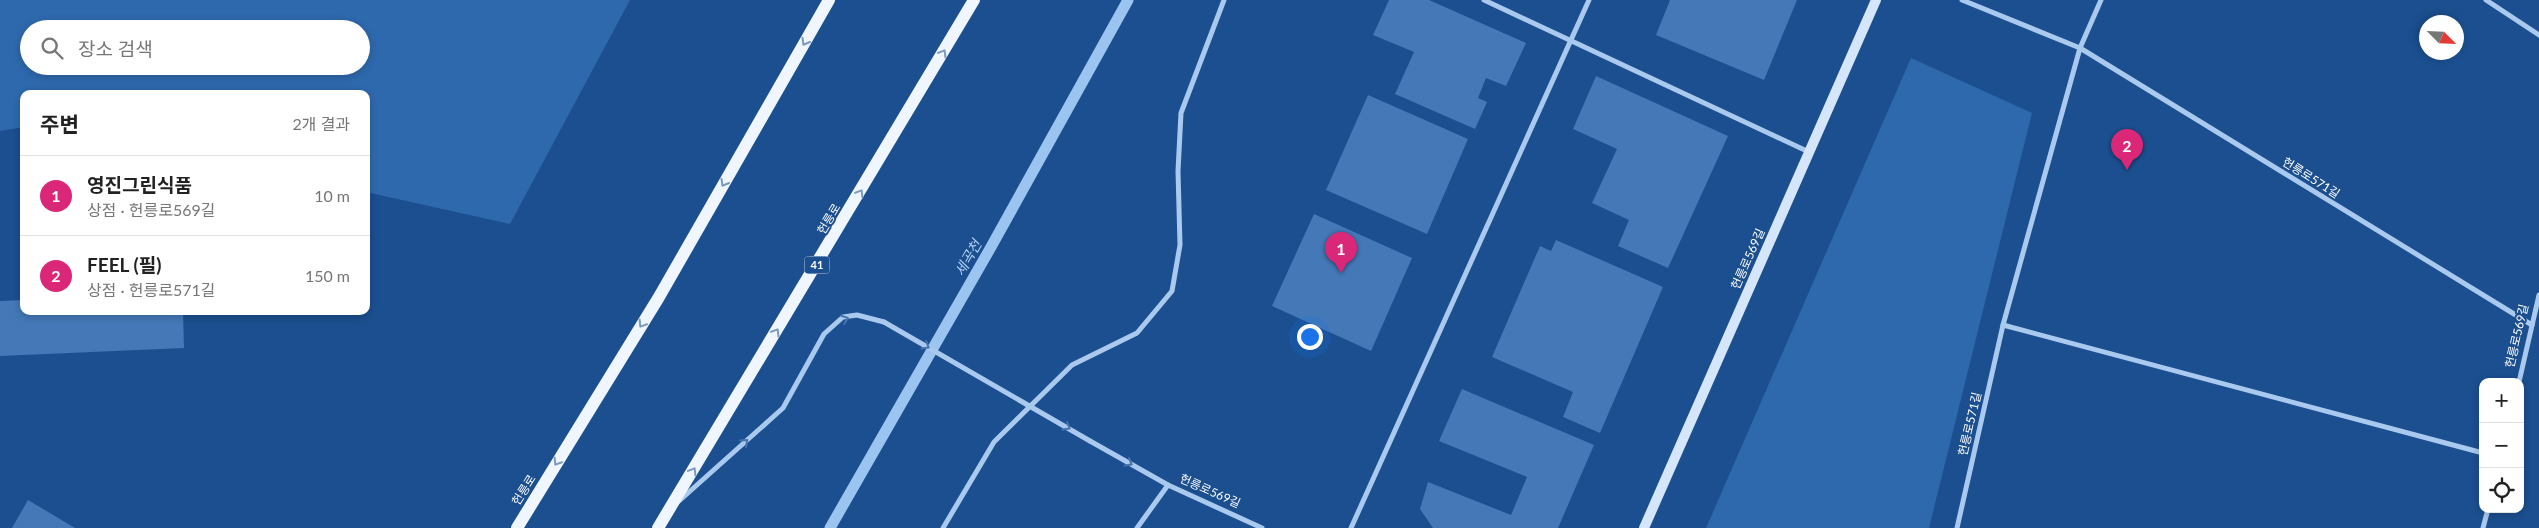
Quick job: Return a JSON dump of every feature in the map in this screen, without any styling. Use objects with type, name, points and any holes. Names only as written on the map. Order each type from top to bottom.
[{"type":"main road","name":"헌릉로","points":[[517,528],[659,297],[829,0]]},
{"type":"main road","name":"헌릉로","points":[[658,528],[974,0]]},
{"type":"street","points":[[943,528],[994,442],[1072,366],[1138,333],[1172,291],[1180,245],[1178,172],[1181,113],[1224,0]]},
{"type":"street","points":[[1484,0],[1571,39],[1809,152]]},
{"type":"street","points":[[1350,528],[1588,0]]},
{"type":"street","name":"헌릉로569길","points":[[1644,528],[1876,0]]},
{"type":"street","points":[[1962,0],[2080,48]]},
{"type":"street","name":"헌릉로571길","points":[[1957,528],[2003,325],[2080,48],[2101,0]]},
{"type":"street","points":[[2486,0],[2539,35]]},
{"type":"street","name":"헌릉로571길","points":[[2080,48],[2532,325]]},
{"type":"street","name":"헌릉로569길","points":[[2520,378],[2539,295]]},
{"type":"street","points":[[670,509],[783,408],[824,334],[843,318],[857,315],[884,322],[1168,485]]},
{"type":"street","points":[[2003,325],[2479,452]]},
{"type":"street","name":"헌릉로569길","points":[[1138,528],[1168,485],[1262,528]]},
{"type":"street","points":[[2483,528],[2487,513]]},
{"type":"shaded area","points":[[0,0],[630,0],[510,224],[370,193],[370,90],[20,90],[20,128],[0,131]]},
{"type":"shaded area","points":[[1911,58],[2032,113],[1929,528],[1706,528]]},
{"type":"building","points":[[1389,0],[1429,0],[1526,43],[1506,86],[1486,78],[1478,98],[1487,102],[1475,129],[1395,94],[1414,52],[1373,35]]},
{"type":"building","points":[[1670,0],[1797,0],[1764,80],[1656,35]]},
{"type":"building","points":[[1596,76],[1728,136],[1668,268],[1618,246],[1629,220],[1592,203],[1617,149],[1573,129]]},
{"type":"building","points":[[1368,95],[1468,139],[1427,234],[1326,190]]},
{"type":"building","points":[[1314,214],[1412,258],[1371,351],[1272,306]]},
{"type":"building","points":[[1556,240],[1663,287],[1600,433],[1563,417],[1573,392],[1492,357],[1540,246],[1551,251]]},
{"type":"building","points":[[20,300],[20,315],[183,315],[184,348],[0,356],[0,301]]},
{"type":"building","points":[[1462,389],[1594,445],[1558,528],[1433,528],[1420,509],[1428,482],[1511,515],[1527,477],[1439,441]]},
{"type":"building","points":[[28,500],[75,528],[12,528]]},
{"type":"waterway","name":"세곡천","points":[[830,528],[991,247],[1128,0]]},
{"type":"place","name":"FEEL (필)","points":[[2127,170]]},
{"type":"place","name":"영진그린식품","points":[[1341,273]]}]
